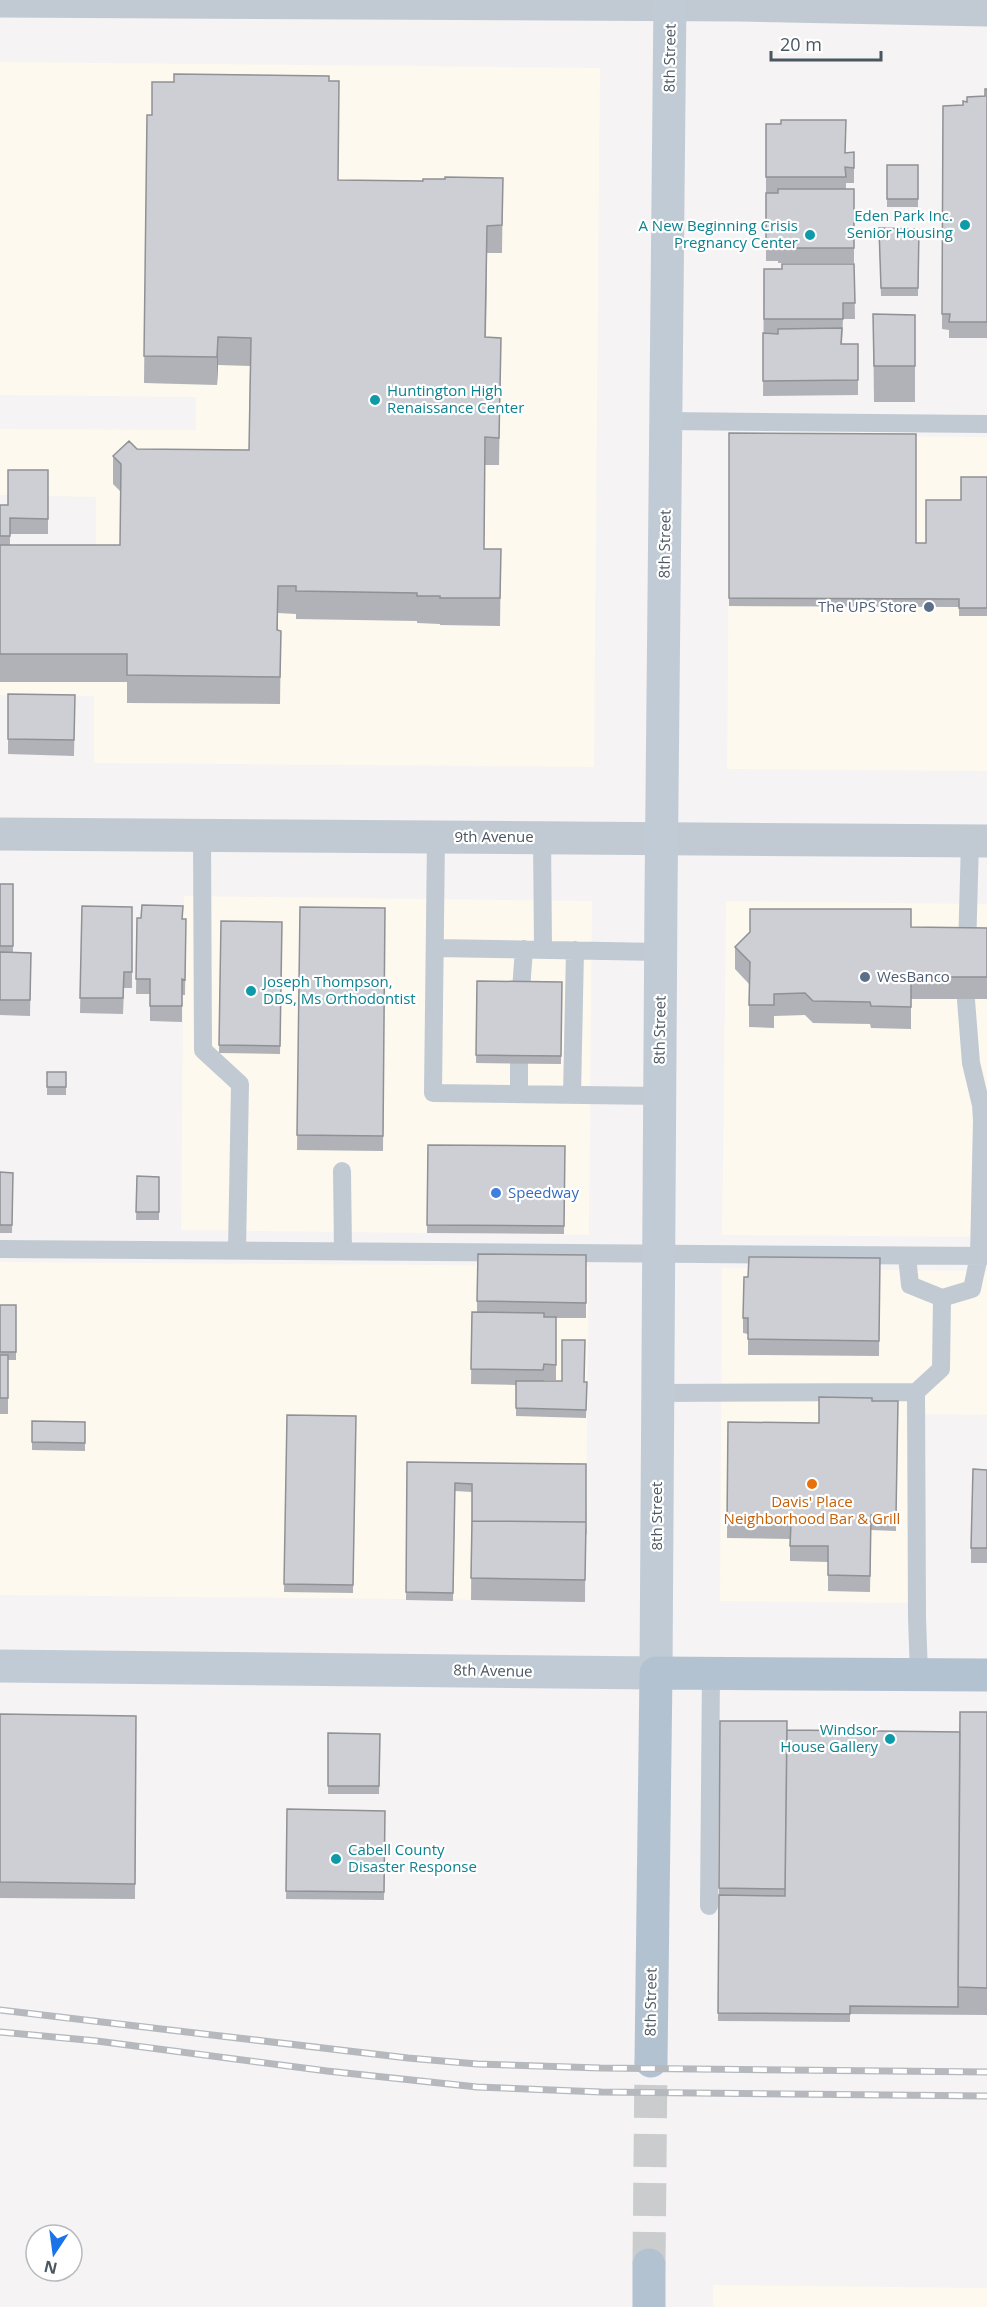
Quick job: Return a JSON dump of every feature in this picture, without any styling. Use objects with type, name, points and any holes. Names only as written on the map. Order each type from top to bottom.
[{"type":"main road","name":"8th Avenue","points":[[656,1673],[987,1675]]},
{"type":"main road","name":"8th Street","points":[[651,2061],[656,1673]]},
{"type":"main road","points":[[649,2265],[649,2307]]},
{"type":"street","points":[[0,1],[670,2],[987,10]]},
{"type":"street","name":"8th Street","points":[[656,1673],[660,952],[670,2]]},
{"type":"street","name":"9th Avenue","points":[[0,834],[542,836],[979,841]]},
{"type":"street","name":"8th Avenue","points":[[0,1666],[656,1673]]},
{"type":"lane","points":[[666,421],[987,424]]},
{"type":"lane","points":[[202,835],[203,1050],[240,1084],[237,1251]]},
{"type":"lane","points":[[542,836],[543,949]]},
{"type":"lane","points":[[436,837],[433,1093],[659,1096]]},
{"type":"lane","points":[[967,950],[979,841]]},
{"type":"lane","points":[[435,948],[660,952]]},
{"type":"lane","points":[[521,990],[524,949]]},
{"type":"lane","points":[[572,1095],[575,950]]},
{"type":"lane","points":[[907,1256],[910,1285],[942,1298],[972,1289],[983,1256],[982,1120],[981,1105],[971,1063],[966,1000]]},
{"type":"lane","points":[[519,1063],[519,1094]]},
{"type":"lane","points":[[342,1171],[343,1251]]},
{"type":"lane","points":[[0,1249],[983,1256]]},
{"type":"lane","points":[[657,1393],[916,1392],[941,1369],[942,1298]]},
{"type":"lane","points":[[916,1392],[916,1617],[919,1675]]},
{"type":"lane","points":[[709,1906],[711,1673]]},
{"type":"shaded area","points":[[0,62],[600,68],[594,767],[94,763],[94,696],[0,695],[0,562],[96,563],[96,497],[0,495],[0,429],[196,430],[196,397],[0,395]]},
{"type":"shaded area","points":[[730,435],[987,437],[987,771],[727,769]]},
{"type":"shaded area","points":[[184,896],[592,901],[589,1235],[181,1230]]},
{"type":"shaded area","points":[[726,901],[987,904],[987,1237],[722,1235]]},
{"type":"shaded area","points":[[0,1262],[589,1266],[585,1601],[0,1595]]},
{"type":"shaded area","points":[[722,1268],[987,1271],[987,1415],[921,1414],[919,1603],[720,1601]]},
{"type":"shaded area","points":[[713,2285],[987,2288],[987,2307],[713,2307]]},
{"type":"building","name":"Huntington High Renaissance Center","points":[[174,74],[329,76],[329,81],[339,81],[338,180],[423,181],[423,179],[445,179],[445,177],[503,178],[502,225],[487,226],[485,337],[501,338],[499,438],[485,437],[484,549],[501,549],[500,598],[440,598],[440,596],[417,596],[417,593],[296,591],[296,586],[278,586],[277,630],[281,631],[280,677],[127,675],[127,654],[0,654],[0,545],[120,545],[121,464],[113,456],[129,441],[137,449],[249,450],[251,338],[218,337],[217,357],[144,356],[147,115],[152,115],[152,82],[174,82]]},
{"type":"building","name":"Eden Park Inc. Senior Housing","points":[[985,89],[987,89],[987,322],[949,322],[950,314],[942,314],[943,106],[963,105],[963,101],[967,102],[967,97],[985,96]]},
{"type":"building","points":[[781,120],[846,120],[845,153],[854,152],[854,168],[845,167],[846,177],[766,177],[766,124],[781,124]]},
{"type":"building","points":[[887,165],[918,165],[918,199],[887,199]]},
{"type":"building","name":"A New Beginning Crisis Pregnancy Center","points":[[778,189],[854,189],[854,248],[766,246],[766,193],[778,193]]},
{"type":"building","points":[[879,228],[919,229],[918,288],[881,288]]},
{"type":"building","points":[[782,264],[854,264],[855,303],[843,303],[843,319],[764,319],[764,269],[782,269]]},
{"type":"building","points":[[873,314],[915,315],[915,366],[874,366]]},
{"type":"building","points":[[842,328],[841,344],[858,344],[858,380],[763,381],[763,333],[778,334],[778,329]]},
{"type":"building","points":[[729,433],[916,434],[916,543],[926,543],[926,500],[961,500],[961,477],[987,477],[987,608],[959,608],[959,599],[729,598]]},
{"type":"building","points":[[8,470],[48,470],[48,519],[10,518],[10,536],[0,536],[0,505],[8,505]]},
{"type":"building","points":[[8,694],[75,695],[74,740],[8,739]]},
{"type":"building","points":[[0,884],[13,884],[13,946],[0,946]]},
{"type":"building","points":[[142,905],[183,906],[182,919],[186,919],[185,980],[182,979],[182,1006],[150,1006],[150,979],[136,979],[137,918],[141,918]]},
{"type":"building","points":[[82,906],[132,907],[132,972],[124,972],[123,998],[80,998]]},
{"type":"building","points":[[300,907],[385,908],[383,1136],[297,1135]]},
{"type":"building","name":"WesBanco","points":[[750,909],[911,909],[911,927],[987,928],[987,977],[911,977],[911,1007],[871,1006],[870,1002],[813,1001],[805,993],[774,994],[774,1005],[749,1005],[750,962],[735,947],[750,932]]},
{"type":"building","name":"Joseph Thompson, DDS, Ms Orthodontist","points":[[221,921],[282,922],[280,1046],[219,1045]]},
{"type":"building","points":[[0,952],[31,953],[30,1000],[0,1000]]},
{"type":"building","points":[[477,981],[562,982],[561,1056],[476,1055]]},
{"type":"building","points":[[47,1072],[66,1072],[66,1087],[47,1087]]},
{"type":"building","name":"Speedway","points":[[428,1145],[565,1146],[564,1226],[427,1225]]},
{"type":"building","points":[[0,1172],[13,1173],[12,1225],[0,1225]]},
{"type":"building","points":[[137,1176],[159,1177],[159,1212],[136,1212]]},
{"type":"building","points":[[478,1254],[586,1255],[586,1303],[477,1301]]},
{"type":"building","points":[[749,1257],[880,1258],[879,1341],[748,1339],[748,1318],[743,1318],[744,1277],[748,1277]]},
{"type":"building","points":[[0,1305],[16,1305],[16,1352],[0,1352]]},
{"type":"building","points":[[472,1312],[544,1313],[544,1317],[556,1317],[556,1365],[544,1364],[543,1370],[471,1369]]},
{"type":"building","points":[[562,1340],[585,1340],[586,1410],[516,1408],[516,1381],[562,1381]]},
{"type":"building","points":[[0,1355],[8,1355],[8,1398],[0,1398]]},
{"type":"building","name":"Davis' Place Neighborhood Bar & Grill","points":[[819,1397],[898,1401],[896,1515],[871,1515],[870,1576],[828,1575],[828,1546],[790,1546],[791,1523],[727,1522],[728,1422],[819,1423]]},
{"type":"building","points":[[287,1415],[356,1416],[353,1585],[284,1584]]},
{"type":"building","points":[[32,1421],[85,1422],[85,1443],[32,1442]]},
{"type":"building","points":[[407,1462],[586,1464],[586,1522],[472,1521],[472,1484],[455,1483],[453,1593],[406,1592]]},
{"type":"building","points":[[973,1469],[987,1470],[987,1548],[971,1548]]},
{"type":"building","points":[[472,1521],[586,1522],[585,1580],[471,1578]]},
{"type":"building","points":[[960,1712],[987,1712],[987,1988],[958,1987]]},
{"type":"building","points":[[0,1714],[136,1716],[135,1884],[0,1882]]},
{"type":"building","points":[[720,1721],[787,1721],[785,1889],[719,1888]]},
{"type":"building","points":[[787,1730],[960,1732],[958,2007],[850,2006],[850,2014],[718,2013],[719,1895],[785,1896]]},
{"type":"building","points":[[328,1733],[380,1734],[379,1786],[328,1786]]},
{"type":"building","name":"Cabell County Disaster Response","points":[[287,1809],[385,1811],[384,1892],[286,1891]]},
{"type":"tunnel","points":[[649,2265],[651,2061]]},
{"type":"railway","points":[[0,2010],[477,2064],[600,2068],[987,2072]]},
{"type":"railway","points":[[0,2032],[97,2041],[327,2071],[477,2087],[601,2092],[987,2096]]},
{"type":"place","name":"Eden Park Inc. Senior Housing","points":[[965,225]]},
{"type":"place","name":"A New Beginning Crisis Pregnancy Center","points":[[810,235]]},
{"type":"place","name":"Huntington High Renaissance Center","points":[[375,400]]},
{"type":"place","name":"The UPS Store","points":[[929,607]]},
{"type":"place","name":"WesBanco","points":[[865,977]]},
{"type":"place","name":"Joseph Thompson, DDS, Ms Orthodontist","points":[[251,991]]},
{"type":"place","name":"Speedway","points":[[496,1193]]},
{"type":"place","name":"Davis' Place Neighborhood Bar & Grill","points":[[812,1484]]},
{"type":"place","name":"Windsor House Gallery","points":[[890,1739]]},
{"type":"place","name":"Cabell County Disaster Response","points":[[336,1859]]}]
